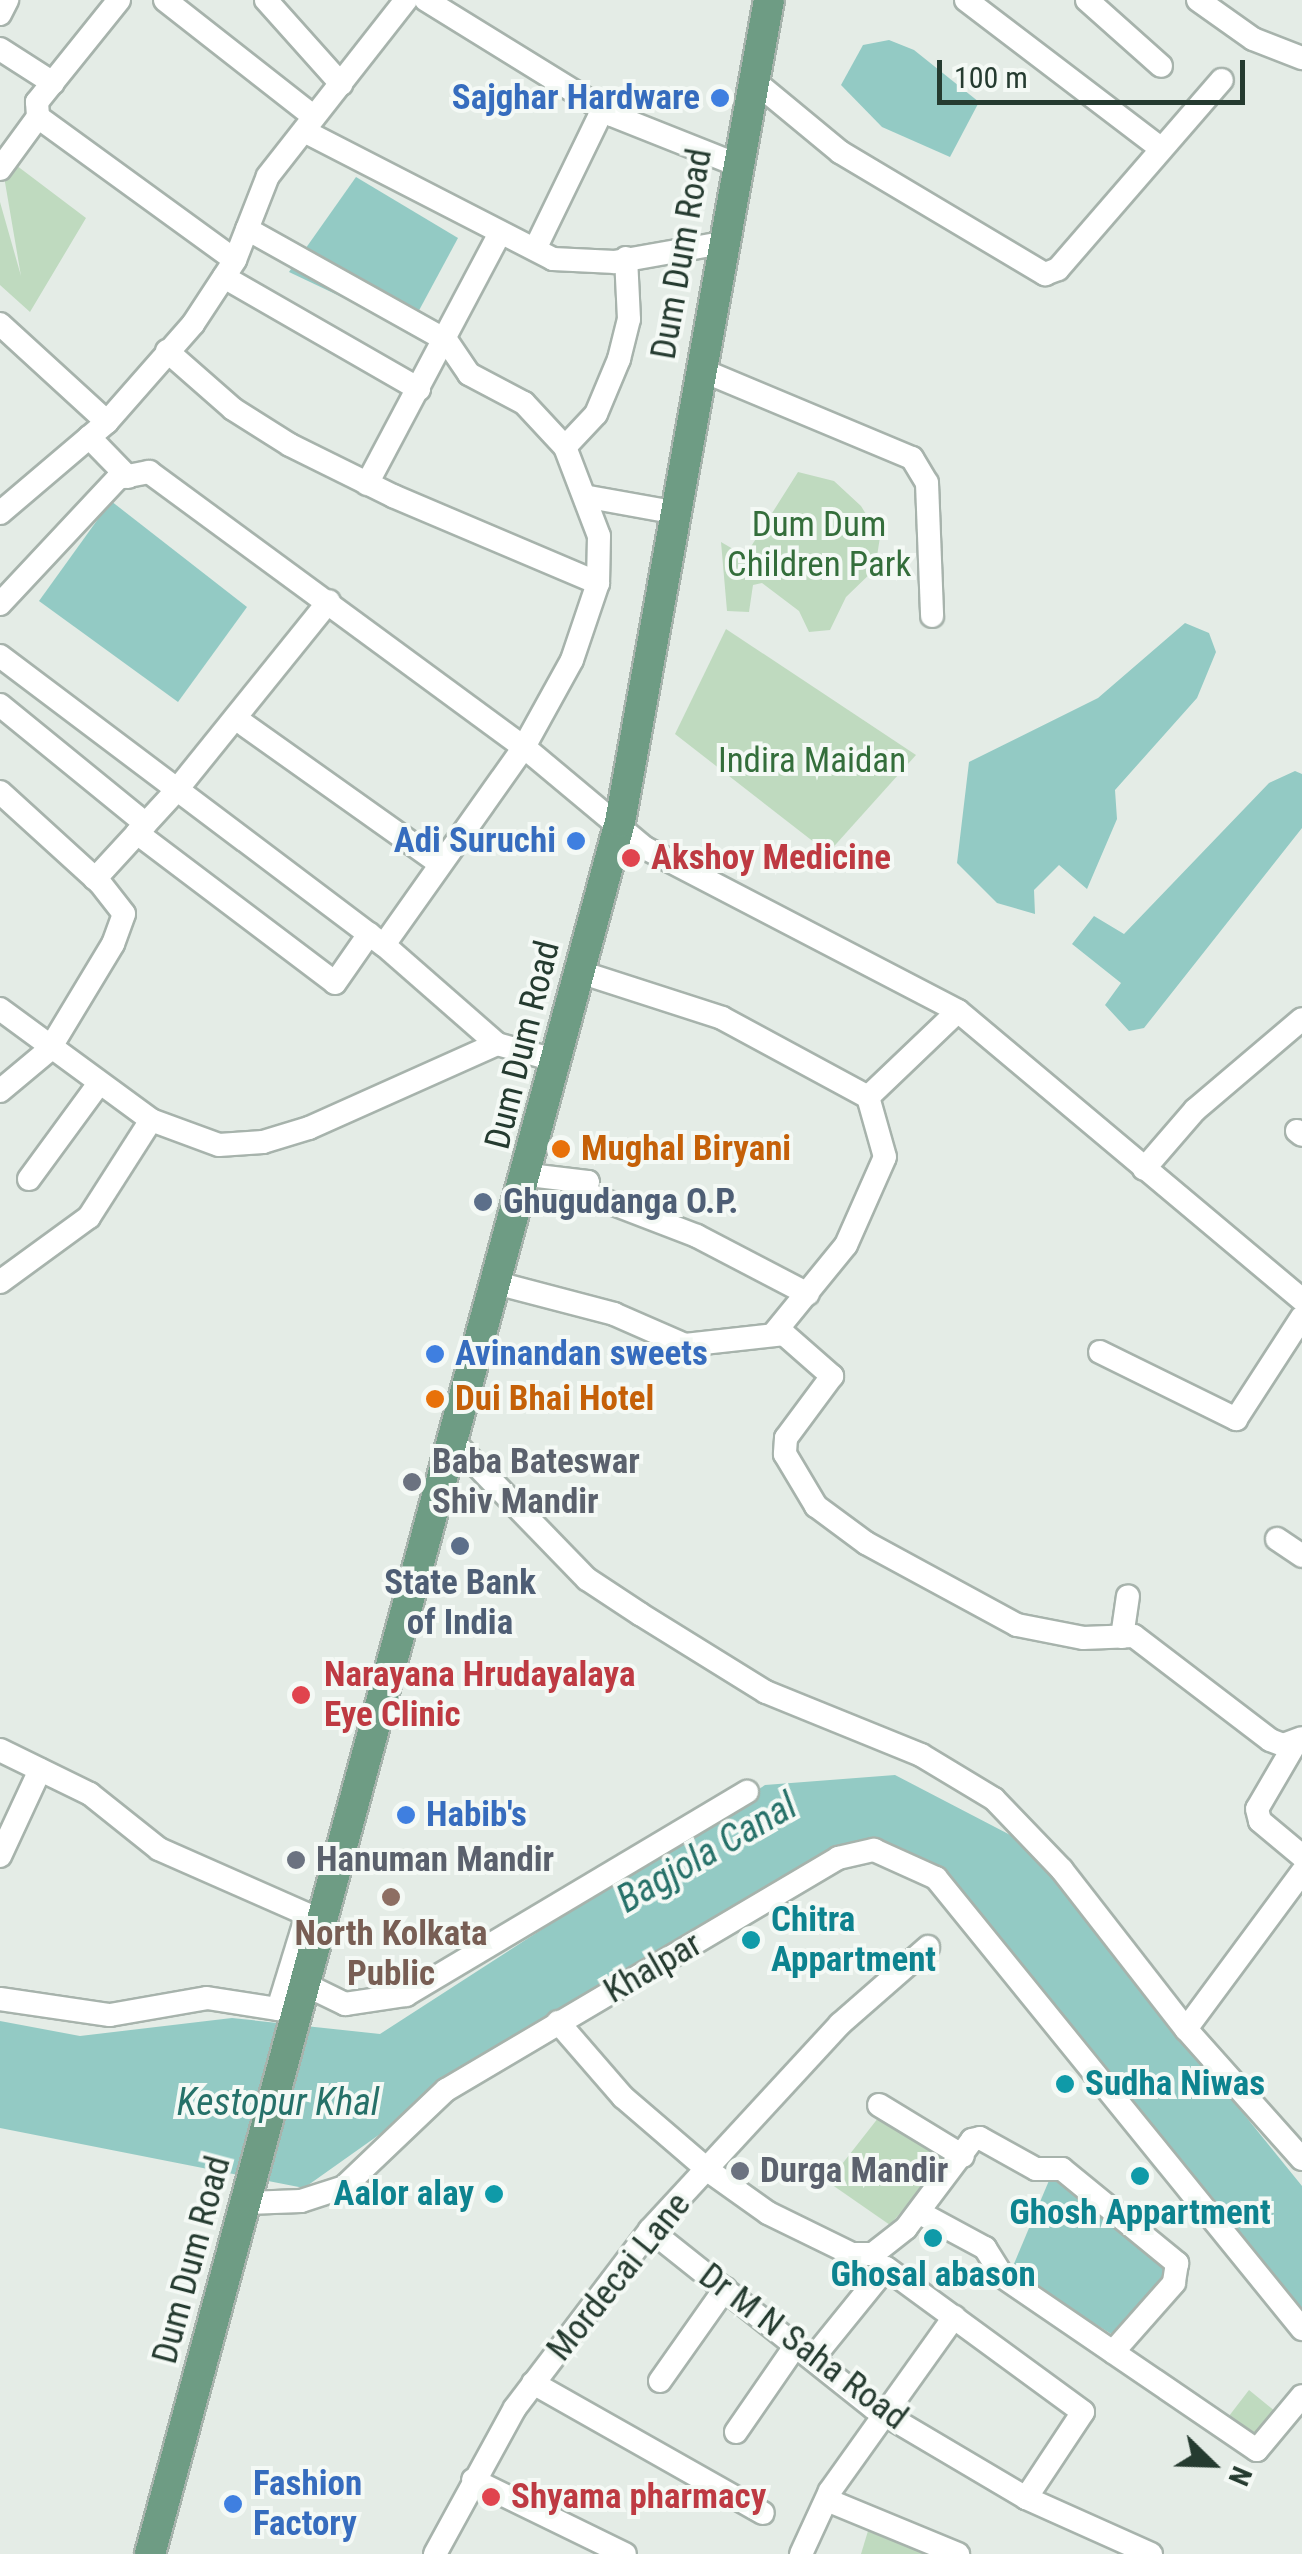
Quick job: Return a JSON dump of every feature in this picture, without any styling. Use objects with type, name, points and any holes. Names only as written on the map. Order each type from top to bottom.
[{"type":"main road","name":"Dum Dum Road","points":[[150,2554],[302,1992],[314,1918],[456,1444],[620,822],[735,164],[769,0]]},
{"type":"street","points":[[0,14],[7,0]]},
{"type":"street","points":[[0,169],[38,117],[37,102],[119,0]]},
{"type":"street","points":[[165,0],[309,124],[535,250],[592,264],[722,243]]},
{"type":"street","points":[[266,0],[341,84]]},
{"type":"street","points":[[0,514],[98,430],[167,351],[230,268],[268,176],[406,0]]},
{"type":"street","points":[[426,0],[603,110],[678,146],[735,164]]},
{"type":"street","points":[[966,0],[1159,147]]},
{"type":"street","points":[[1087,0],[1160,66]]},
{"type":"street","points":[[1198,0],[1253,39],[1302,58]]},
{"type":"street","points":[[0,50],[54,83]]},
{"type":"street","points":[[753,80],[840,152],[1045,274],[1058,269],[1159,147],[1222,80]]},
{"type":"street","points":[[535,250],[603,110]]},
{"type":"street","points":[[38,117],[230,268],[419,389]]},
{"type":"street","points":[[0,705],[142,828],[335,983],[439,863],[524,747],[572,660],[598,583],[599,536],[589,497],[565,447],[524,403],[469,374],[446,340],[247,228]]},
{"type":"street","points":[[367,484],[500,233]]},
{"type":"street","points":[[565,447],[596,414],[619,359],[629,319],[626,258]]},
{"type":"street","points":[[0,324],[98,430],[128,477]]},
{"type":"street","points":[[167,351],[232,409],[367,484],[598,583]]},
{"type":"street","points":[[700,369],[912,458],[927,483],[932,616]]},
{"type":"street","points":[[0,604],[118,478],[150,472],[524,747],[620,822],[645,848],[958,1012],[1302,1300]]},
{"type":"street","points":[[589,497],[672,512]]},
{"type":"street","points":[[95,878],[175,792],[329,601]]},
{"type":"street","points":[[0,656],[175,792],[377,939],[496,1044],[558,1061]]},
{"type":"street","points":[[235,718],[439,863]]},
{"type":"street","points":[[0,792],[95,878],[124,914],[123,925],[49,1050],[0,1091]]},
{"type":"street","points":[[580,972],[722,1018],[868,1097],[885,1157],[846,1245],[775,1332]]},
{"type":"street","points":[[0,1009],[97,1086],[152,1120],[219,1145],[263,1142],[496,1044]]},
{"type":"street","points":[[868,1097],[958,1012]]},
{"type":"street","points":[[1144,1170],[1195,1110],[1302,1018]]},
{"type":"street","points":[[30,1179],[97,1086]]},
{"type":"street","points":[[0,1282],[89,1217],[152,1120]]},
{"type":"street","points":[[528,1175],[588,1182],[585,1194],[698,1236],[808,1294]]},
{"type":"street","points":[[500,1284],[614,1314],[685,1346],[775,1332],[794,1339],[832,1376],[786,1438],[784,1454],[816,1506],[866,1543],[1018,1625],[1050,1635],[1134,1636],[1270,1740],[1298,1741],[1258,1809],[1260,1821],[1302,1856]]},
{"type":"street","points":[[1100,1352],[1236,1420],[1302,1318]]},
{"type":"street","points":[[456,1444],[588,1579],[640,1614],[766,1692],[922,1755],[994,1799],[1062,1870],[1186,2029],[1302,2159]]},
{"type":"street","points":[[1277,1539],[1302,1556]]},
{"type":"street","points":[[1122,1637],[1128,1596]]},
{"type":"street","points":[[0,1750],[90,1794],[159,1849],[314,1918],[278,2009],[206,1998],[110,2015],[0,1999]]},
{"type":"street","points":[[0,1856],[40,1770]]},
{"type":"street","points":[[302,1992],[345,2004],[406,1995],[748,1792]]},
{"type":"street","name":"Khalpar","points":[[247,2203],[300,2201],[344,2187],[418,2110],[558,2022],[838,1858],[874,1850],[906,1860],[936,1878],[1302,2330]]},
{"type":"street","points":[[1186,2029],[1302,1872]]},
{"type":"street","name":"Mordecai Lane","points":[[435,2554],[473,2480],[533,2383],[650,2230],[840,2024],[928,1947]]},
{"type":"street","points":[[558,2022],[623,2097],[708,2171],[768,2213],[852,2254],[873,2254],[920,2212],[980,2138],[1036,2169],[1062,2169],[1174,2256],[1174,2284],[1113,2352]]},
{"type":"street","points":[[879,2105],[963,2156]]},
{"type":"street","points":[[920,2212],[986,2248],[1004,2277],[1257,2450],[1302,2396]]},
{"type":"street","name":"Dr M N Saha Road","points":[[650,2230],[885,2414],[1026,2498],[1152,2554]]},
{"type":"street","points":[[736,2432],[804,2352],[886,2268],[1083,2412],[1026,2498]]},
{"type":"street","points":[[660,2381],[725,2289]]},
{"type":"street","points":[[801,2554],[827,2500],[954,2317]]},
{"type":"street","points":[[533,2383],[763,2513]]},
{"type":"street","points":[[473,2480],[625,2554]]},
{"type":"street","points":[[827,2500],[958,2554]]},
{"type":"green space","points":[[0,153],[86,218],[30,312],[0,285],[0,202],[21,276]]},
{"type":"green space","name":"Dum Dum Children Park","points":[[798,472],[834,481],[861,506],[880,537],[875,569],[846,597],[830,630],[809,632],[799,611],[762,583],[753,585],[749,612],[727,611],[721,542],[745,556]]},
{"type":"green space","name":"Indira Maidan","points":[[726,629],[916,755],[828,853],[675,734]]},
{"type":"green space","points":[[882,2113],[948,2157],[890,2225],[828,2182]]},
{"type":"green space","points":[[1249,2390],[1276,2412],[1262,2437],[1229,2416]]},
{"type":"green space","points":[[871,2521],[942,2554],[861,2554]]},
{"type":"water","points":[[889,40],[914,50],[979,102],[950,157],[882,127],[841,85],[863,45]]},
{"type":"water","points":[[356,177],[458,238],[409,329],[289,272]]},
{"type":"water","points":[[111,501],[247,607],[178,702],[39,601]]},
{"type":"water","points":[[1185,623],[1209,633],[1216,652],[1197,698],[1115,790],[1117,819],[1087,889],[1059,865],[1034,890],[1035,914],[997,903],[957,863],[969,762],[1098,698]]},
{"type":"water","points":[[1295,771],[1302,774],[1302,828],[1144,1028],[1129,1031],[1105,1005],[1121,983],[1072,944],[1094,916],[1124,934],[1269,783]]},
{"type":"water","name":"Kestopur Khal","points":[[895,1775],[1024,1842],[1302,2186],[1302,2327],[943,1872],[878,1845],[438,2093],[304,2188],[0,2128],[0,2021],[80,2036],[232,2018],[380,2034],[765,1785]]},
{"type":"water","points":[[1053,2171],[1175,2261],[1116,2337],[1011,2271]]},
{"type":"place","name":"Sajghar Hardware","points":[[720,98]]},
{"type":"place","name":"Adi Suruchi","points":[[576,841]]},
{"type":"place","name":"Akshoy Medicine","points":[[631,858]]},
{"type":"place","name":"Mughal Biryani","points":[[561,1149]]},
{"type":"place","name":"Ghugudanga O.P.","points":[[483,1202]]},
{"type":"place","name":"Avinandan sweets","points":[[435,1354]]},
{"type":"place","name":"Dui Bhai Hotel","points":[[435,1399]]},
{"type":"place","name":"Baba Bateswar Shiv Mandir","points":[[412,1482]]},
{"type":"place","name":"State Bank of India","points":[[460,1546]]},
{"type":"place","name":"Narayana Hrudayalaya Eye Clinic","points":[[301,1695]]},
{"type":"place","name":"Habib's","points":[[406,1815]]},
{"type":"place","name":"Hanuman Mandir","points":[[296,1860]]},
{"type":"place","name":"North Kolkata Public","points":[[391,1897]]},
{"type":"place","name":"Chitra Appartment","points":[[751,1940]]},
{"type":"place","name":"Sudha Niwas","points":[[1065,2084]]},
{"type":"place","name":"Durga Mandir","points":[[740,2171]]},
{"type":"place","name":"Ghosh Appartment","points":[[1140,2176]]},
{"type":"place","name":"Aalor alay","points":[[494,2194]]},
{"type":"place","name":"Ghosal abason","points":[[933,2238]]},
{"type":"place","name":"Shyama pharmacy","points":[[491,2497]]},
{"type":"place","name":"Fashion Factory","points":[[233,2504]]},
{"type":"water label","name":"Bagjola Canal","points":[[707,1853]]}]
